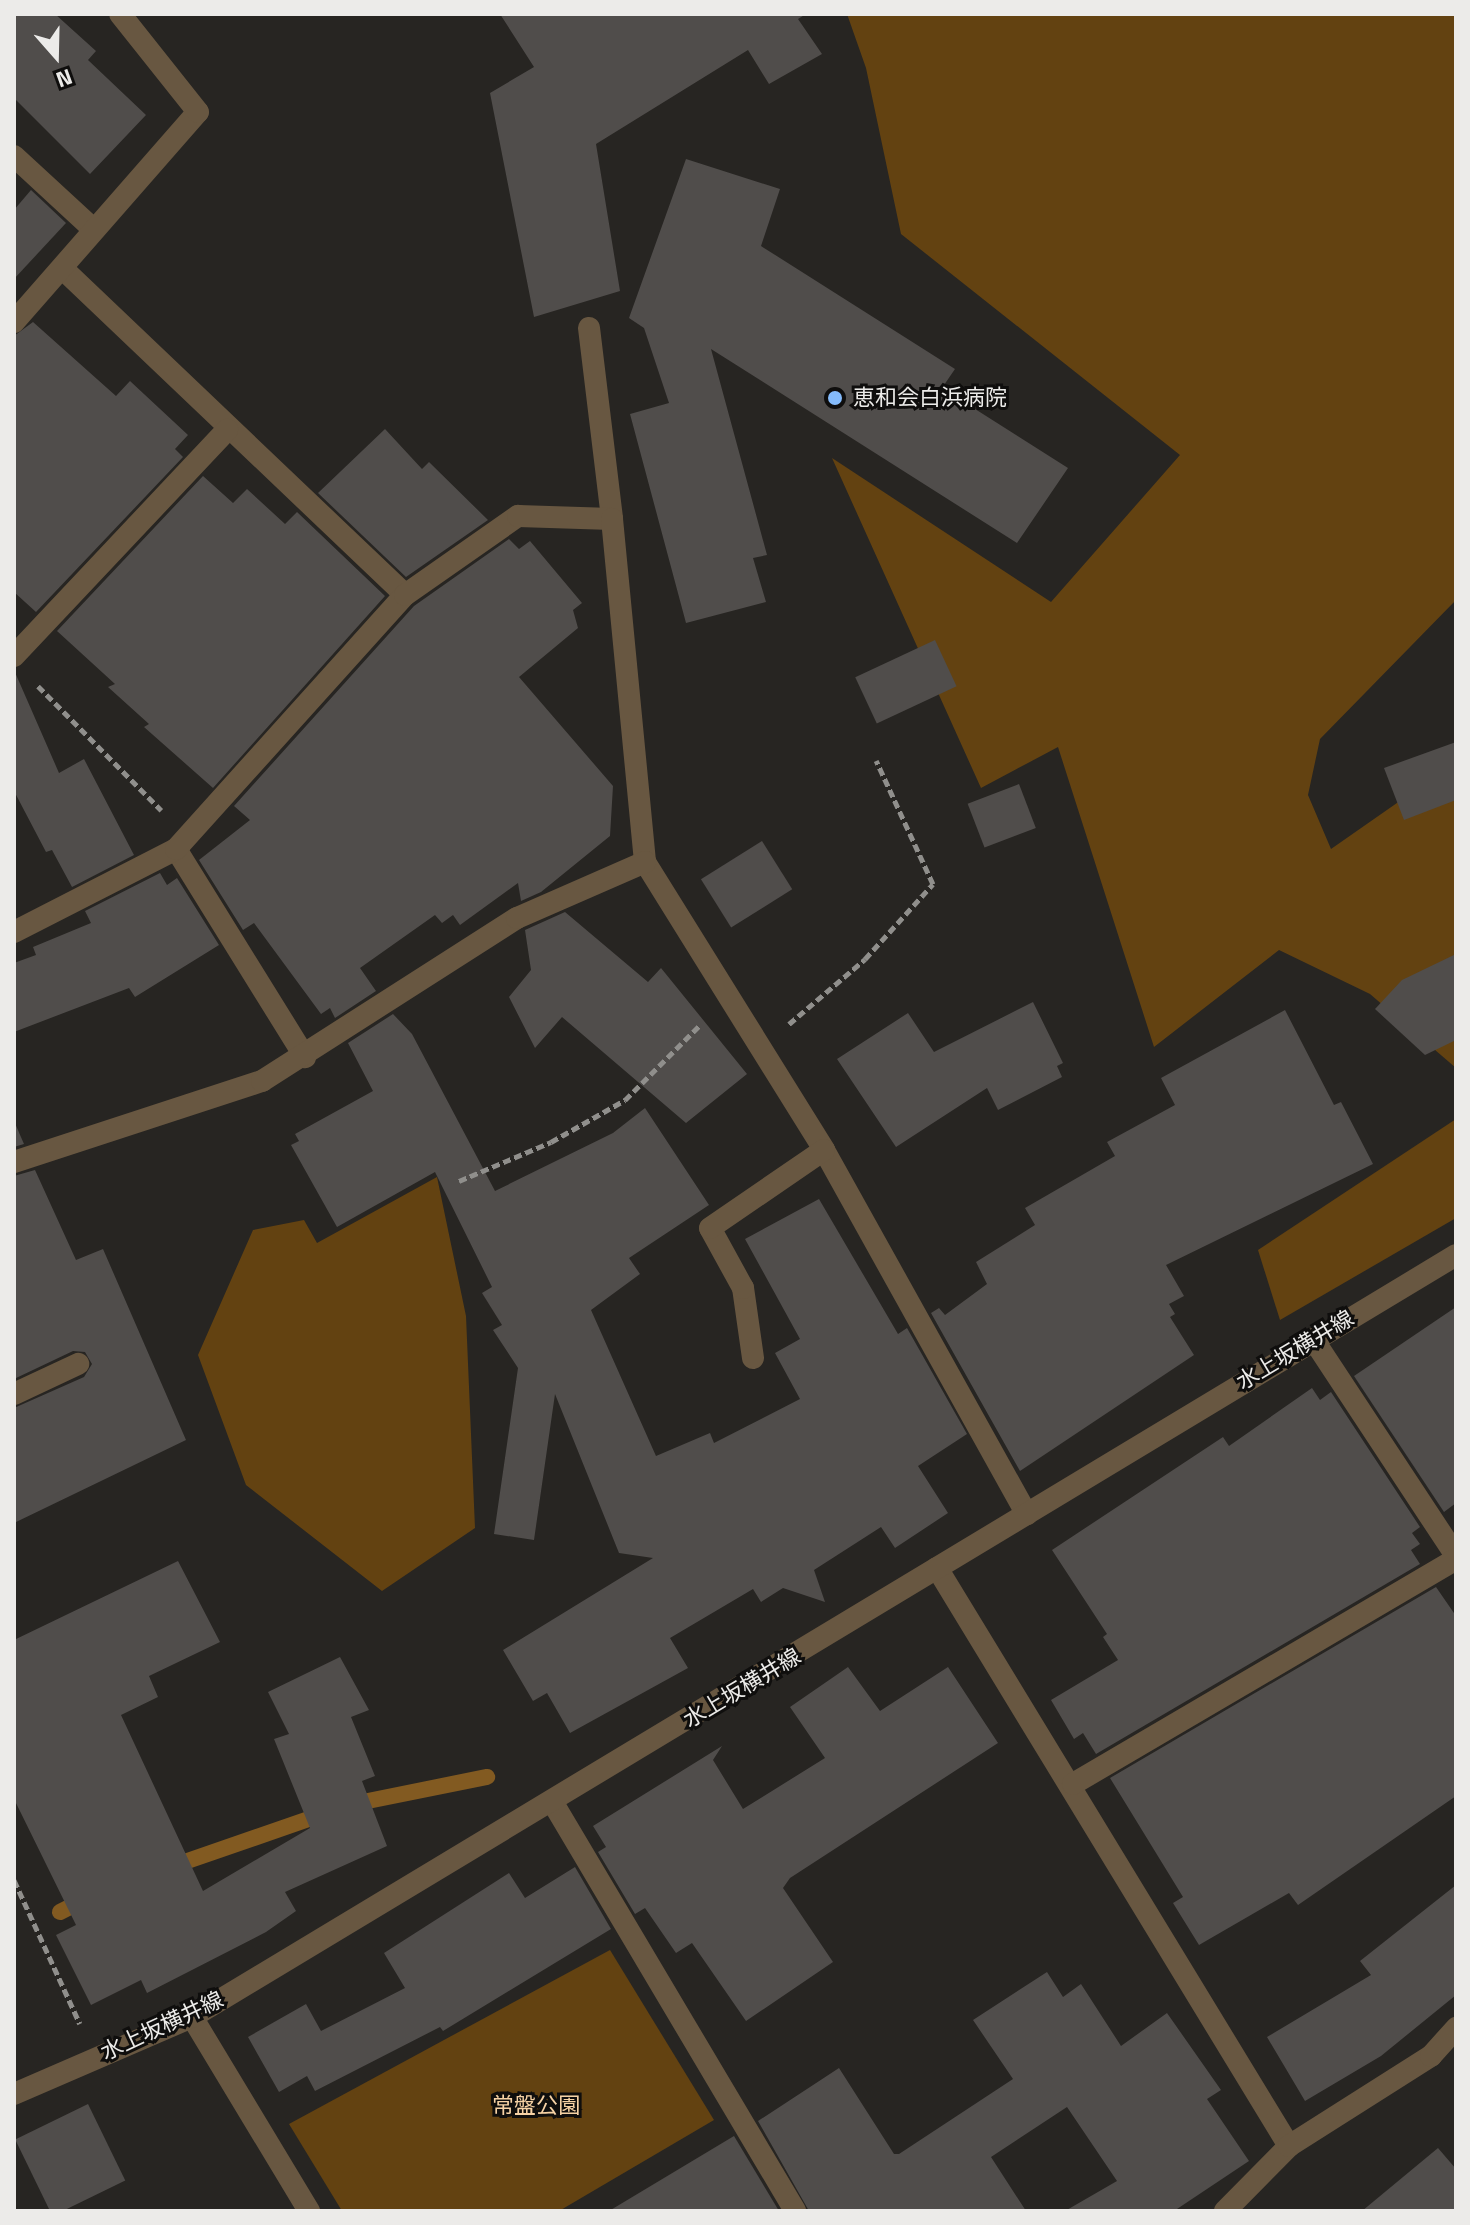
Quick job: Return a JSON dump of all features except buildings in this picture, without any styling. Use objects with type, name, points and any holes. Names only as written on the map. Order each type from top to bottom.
[{"type":"street","points":[[14,322],[63,269],[92,228],[198,112],[120,14]]},
{"type":"street","points":[[14,156],[92,228]]},
{"type":"street","points":[[63,269],[227,430],[405,595]]},
{"type":"street","points":[[589,328],[612,519],[645,862],[824,1150],[1027,1514]]},
{"type":"street","points":[[14,656],[227,430]]},
{"type":"street","points":[[14,932],[176,849],[405,595],[518,516],[612,519]]},
{"type":"street","points":[[176,849],[305,1057]]},
{"type":"street","points":[[14,1162],[262,1081],[305,1057],[517,918],[645,862]]},
{"type":"street","points":[[753,1358],[743,1288],[710,1228],[824,1150]]},
{"type":"street","name":"水上坂横井線","points":[[14,2094],[192,2017],[553,1803],[1456,1255]]},
{"type":"street","points":[[1073,1784],[1456,1558],[1313,1339]]},
{"type":"street","points":[[14,1394],[78,1364]]},
{"type":"street","points":[[937,1568],[1073,1784],[1289,2146]]},
{"type":"street","points":[[553,1803],[795,2211]]},
{"type":"street","points":[[192,2017],[309,2211]]},
{"type":"street","points":[[1225,2211],[1289,2146],[1431,2056],[1456,2028]]},
{"type":"path","points":[[36,684],[170,818]]},
{"type":"path","points":[[758,1044],[865,959],[933,884],[876,760]]},
{"type":"path","points":[[459,1181],[551,1142],[625,1100],[728,996]]},
{"type":"path","points":[[14,1880],[95,2057]]},
{"type":"green space","points":[[847,14],[1456,14],[1456,600],[1320,739],[1308,795],[1331,849],[1417,789],[1456,785],[1456,1068],[1370,994],[1279,950],[1154,1047],[1058,747],[981,788],[832,458],[1051,602],[1180,455],[901,234],[866,68]]},
{"type":"green space","points":[[1456,1119],[1456,1218],[1280,1320],[1258,1250]]},
{"type":"green space","points":[[437,1177],[466,1316],[475,1528],[382,1591],[246,1485],[198,1355],[253,1230],[304,1220],[317,1243]]},
{"type":"green space","name":"常盤公園","points":[[610,1950],[714,2120],[559,2211],[342,2211],[289,2124]]},
{"type":"waterway","points":[[348,1805],[487,1777]]},
{"type":"waterway","points":[[170,1867],[326,1813]]},
{"type":"waterway","points":[[60,1912],[85,1899]]},
{"type":"place","name":"恵和会白浜病院","points":[[835,398]]}]
